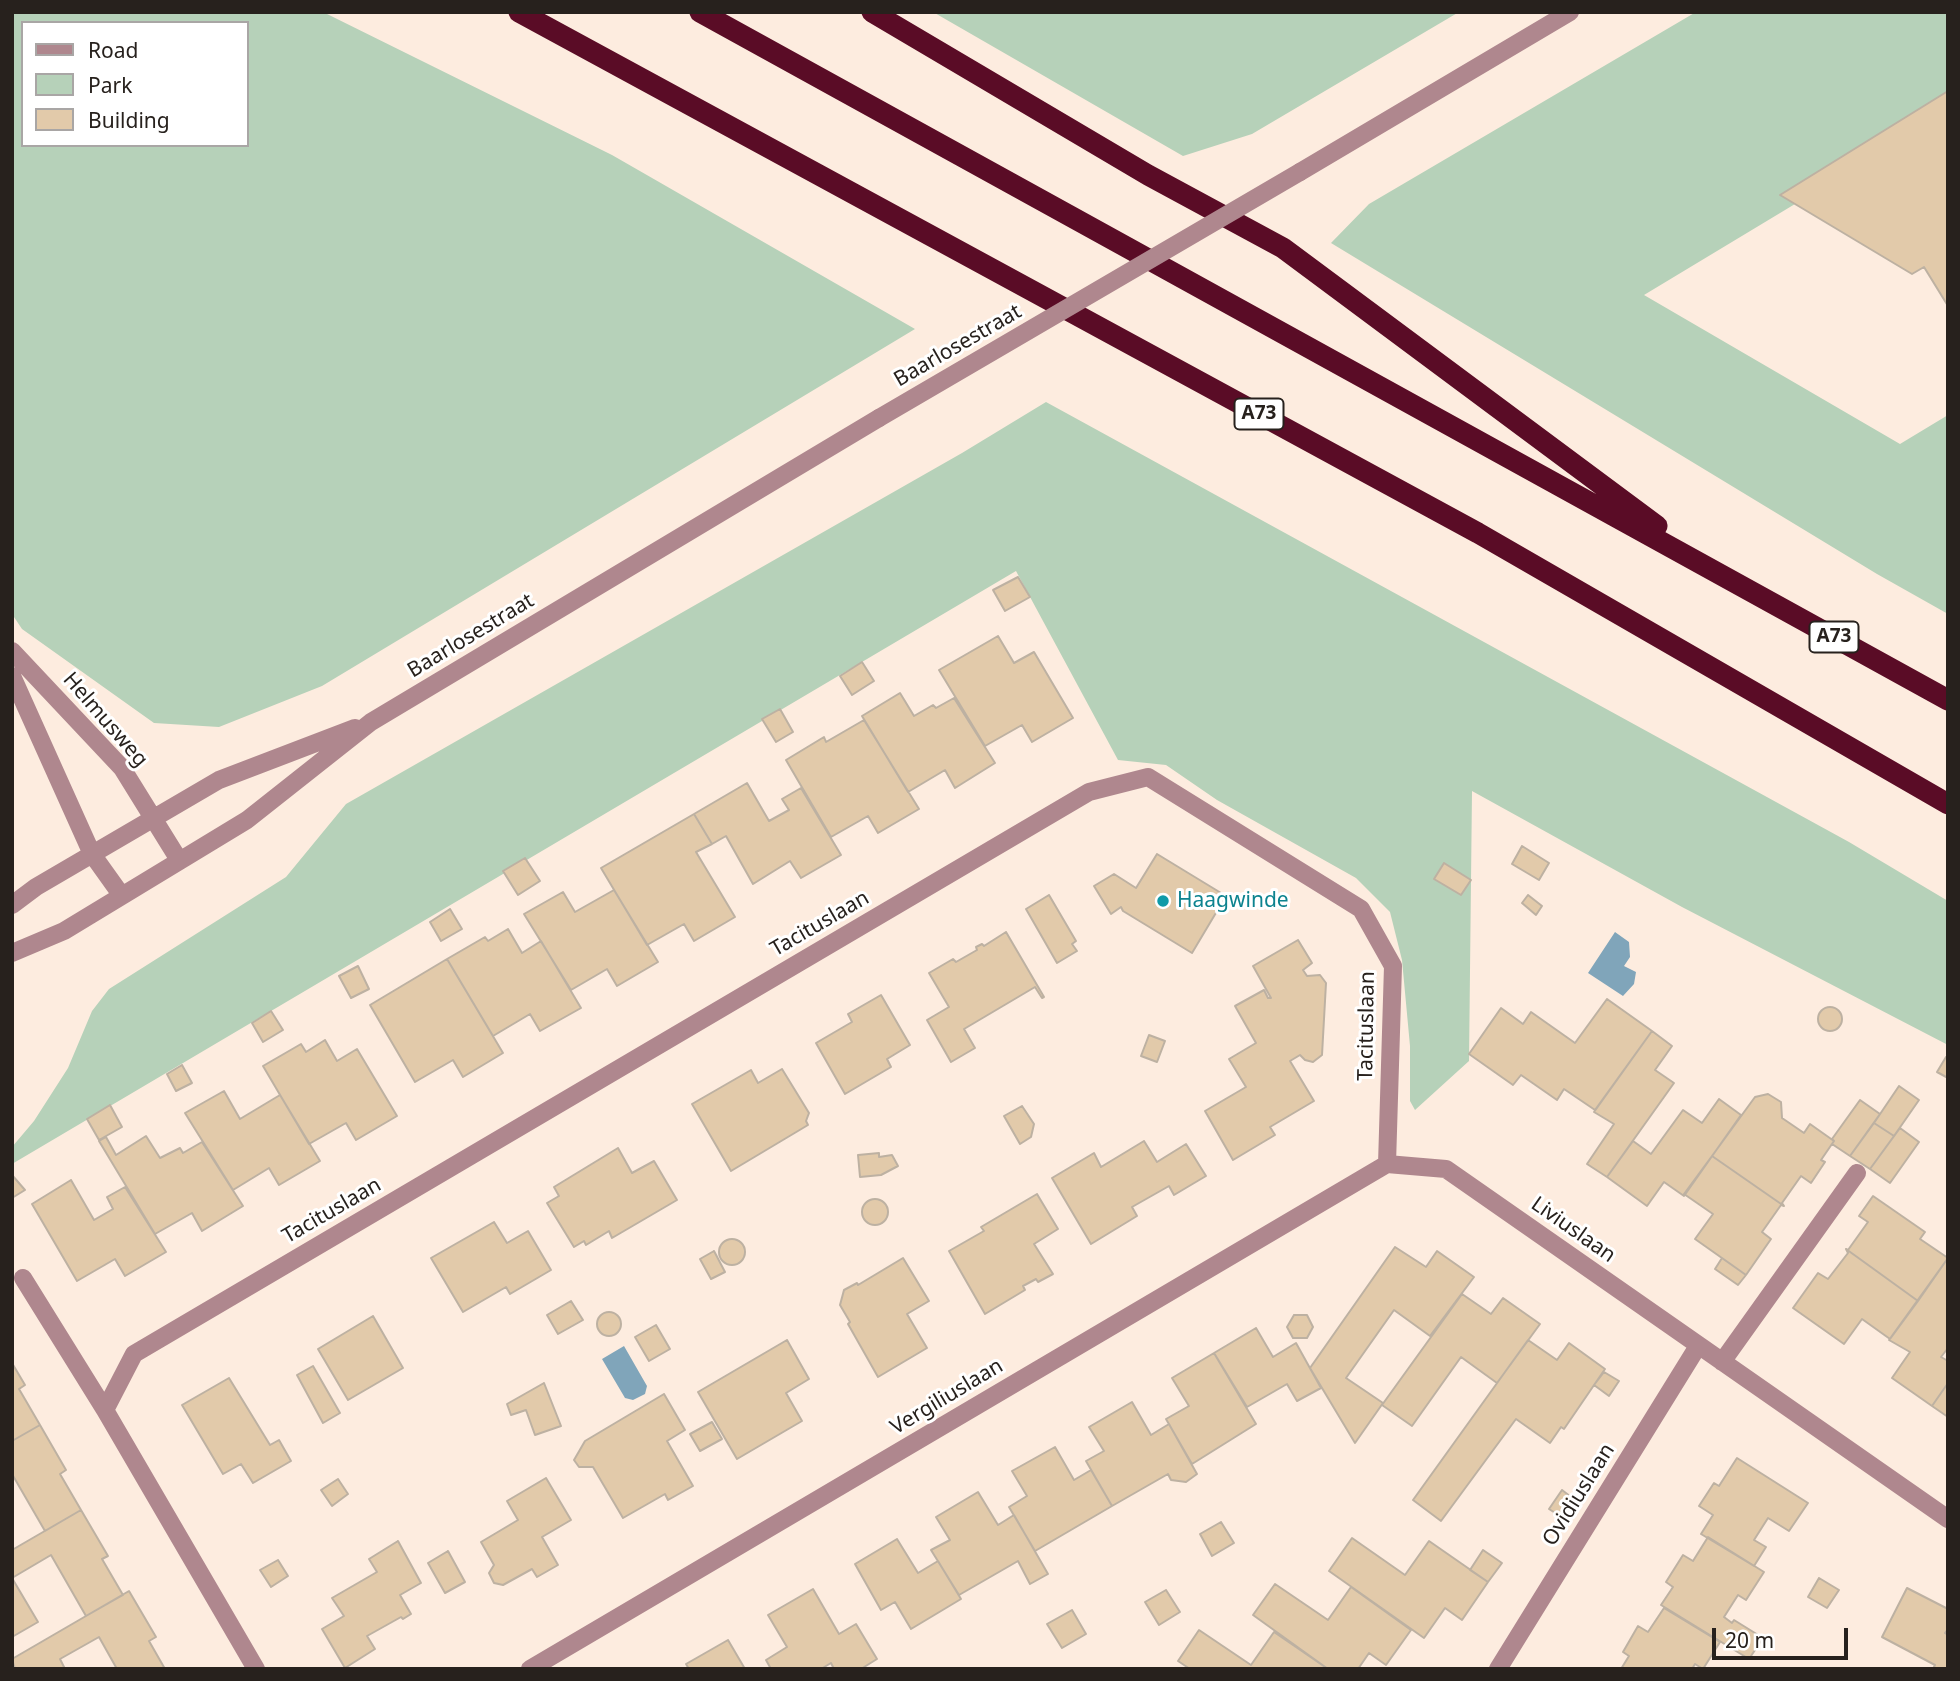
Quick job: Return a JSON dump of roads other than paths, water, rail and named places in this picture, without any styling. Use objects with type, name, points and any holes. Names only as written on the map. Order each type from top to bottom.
[{"type":"highway","name":"A73","points":[[504,12],[563,36]]},
{"type":"highway","name":"A73","points":[[519,12],[1478,533],[1948,804]]},
{"type":"highway","name":"A73","points":[[700,12],[1948,700]]},
{"type":"highway","name":"A73","points":[[872,12],[1148,175],[1283,248],[1720,573]]},
{"type":"street","name":"Baarlosestraat","points":[[12,953],[64,931],[247,820],[371,722],[880,418],[1570,12]]},
{"type":"street","name":"Helmusweg","points":[[12,651],[122,768],[179,860]]},
{"type":"street","points":[[12,676],[92,854],[122,896]]},
{"type":"street","name":"Baarlosestraat","points":[[12,905],[36,887],[219,780],[371,722]]},
{"type":"street","name":"Tacituslaan","points":[[105,1410],[134,1354],[1089,792],[1148,777],[1361,909],[1393,966],[1387,1164]]},
{"type":"street","name":"Liviuslaan","points":[[1387,1164],[1446,1169],[1948,1519]]},
{"type":"street","name":"Vergiliuslaan","points":[[530,1669],[1387,1164]]},
{"type":"street","points":[[1722,1362],[1857,1173]]},
{"type":"street","points":[[23,1278],[105,1410],[256,1669]]},
{"type":"street","name":"Ovidiuslaan","points":[[1498,1669],[1698,1346]]},
{"type":"water","points":[[1615,932],[1629,942],[1630,957],[1624,966],[1636,972],[1634,984],[1623,996],[1588,973]]},
{"type":"water","points":[[624,1346],[647,1386],[645,1394],[633,1400],[625,1398],[602,1359]]},
{"type":"place","name":"Haagwinde","points":[[1163,901]]}]
